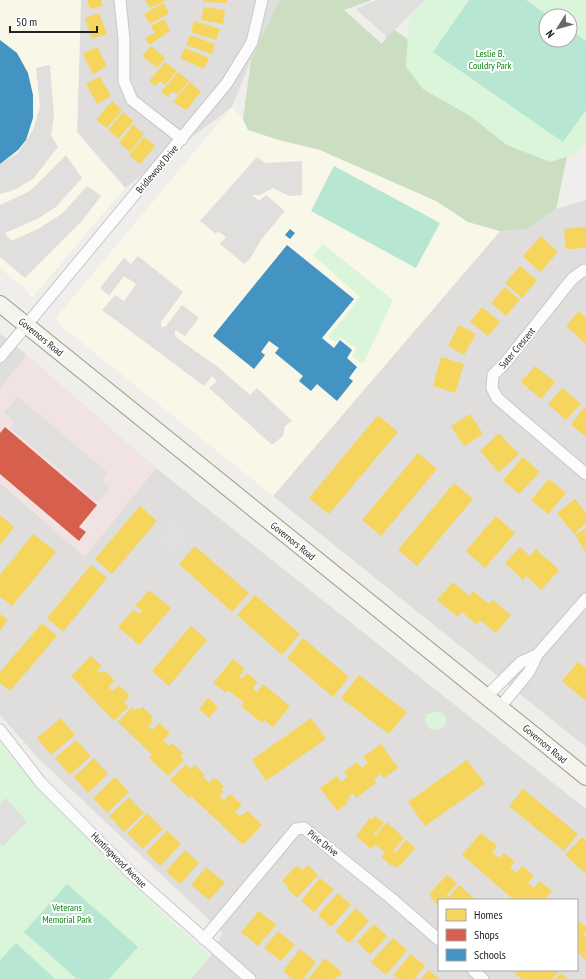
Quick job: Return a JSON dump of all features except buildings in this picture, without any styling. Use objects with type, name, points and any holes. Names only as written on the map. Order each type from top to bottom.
[{"type":"main road","name":"Governors Road","points":[[0,304],[500,706],[586,777]]},
{"type":"street","points":[[120,0],[124,39],[124,81],[132,100],[182,139]]},
{"type":"street","name":"Bridlewood Drive","points":[[0,357],[227,83],[252,42],[262,0]]},
{"type":"street","name":"Suter Crescent","points":[[586,271],[584,270],[572,279],[506,362],[493,375],[492,388],[497,398],[586,474]]},
{"type":"street","points":[[500,706],[529,672],[537,655],[586,599]]},
{"type":"street","points":[[487,696],[521,662],[537,655]]},
{"type":"street","name":"Huntingwood Avenue","points":[[0,730],[41,783],[136,878],[250,979]]},
{"type":"street","name":"Pirie Drive","points":[[204,939],[296,829],[304,828],[392,899],[438,939]]},
{"type":"street","points":[[474,971],[483,979]]},
{"type":"shaded area","points":[[0,0],[81,0],[77,132],[125,188],[32,298],[22,286],[0,268]]},
{"type":"shaded area","points":[[81,0],[279,0],[251,60],[232,107],[125,188],[77,132]]},
{"type":"shaded area","points":[[376,0],[425,0],[387,37],[356,9]]},
{"type":"shaded area","points":[[50,65],[54,116],[51,135],[58,147],[33,179],[14,190],[0,194],[0,164],[18,153],[33,130],[40,107],[36,68]]},
{"type":"shaded area","points":[[232,107],[243,119],[248,130],[279,140],[320,150],[436,201],[468,222],[500,231],[273,496],[61,326],[56,318]]},
{"type":"shaded area","points":[[66,155],[82,178],[56,207],[37,219],[5,233],[11,241],[38,229],[63,213],[87,186],[101,196],[82,221],[25,278],[0,257],[0,205],[30,191]]},
{"type":"shaded area","points":[[257,157],[265,163],[302,161],[302,195],[289,196],[273,188],[260,195],[252,195],[259,201],[266,195],[285,211],[261,240],[250,259],[244,264],[220,244],[226,237],[218,231],[216,234],[200,221]]},
{"type":"shaded area","points":[[586,200],[586,747],[273,496],[500,231],[526,229],[556,209]]},
{"type":"shaded area","points":[[138,256],[183,292],[161,322],[161,327],[166,326],[182,305],[199,318],[185,336],[175,330],[175,335],[181,341],[218,367],[250,395],[257,388],[292,421],[285,426],[283,436],[272,445],[209,388],[217,381],[212,376],[204,386],[102,310],[115,295],[124,301],[136,284],[124,276],[109,296],[100,288],[124,258],[131,264]]},
{"type":"shaded area","points":[[0,334],[27,355],[0,389]]},
{"type":"shaded area","points":[[27,355],[156,468],[85,557],[0,483],[0,389]]},
{"type":"shaded area","points":[[18,397],[108,473],[102,480],[110,488],[98,502],[10,428],[15,422],[4,413]]},
{"type":"shaded area","points":[[156,468],[586,809],[586,979],[191,979],[210,956],[223,933],[39,759],[0,715],[0,483],[85,556]]},
{"type":"shaded area","points":[[173,514],[198,534],[176,560],[151,540]]},
{"type":"shaded area","points":[[123,639],[145,660],[137,669],[115,648]]},
{"type":"shaded area","points":[[201,713],[246,757],[240,763],[195,719]]},
{"type":"shaded area","points":[[485,750],[525,782],[519,789],[479,757]]},
{"type":"shaded area","points":[[6,798],[27,822],[3,846],[0,843],[0,804]]},
{"type":"green space","points":[[279,0],[372,0],[344,10],[382,44],[392,28],[568,152],[556,209],[526,229],[500,231],[468,222],[436,201],[320,150],[279,140],[248,130],[243,119],[251,60]]},
{"type":"green space","name":"Leslie B. Couldry Park","points":[[426,0],[586,0],[586,142],[576,154],[550,162],[507,145],[470,116],[423,89],[406,67],[409,19]]},
{"type":"green space","points":[[469,0],[526,0],[538,8],[538,48],[578,48],[578,36],[586,41],[586,110],[563,142],[433,52]]},
{"type":"green space","points":[[334,166],[440,223],[416,268],[311,211]]},
{"type":"green space","points":[[323,244],[393,300],[363,364],[352,356],[357,349],[340,337],[336,342],[328,337],[360,297],[313,255]]},
{"type":"green space","points":[[440,711],[446,717],[445,726],[439,730],[430,729],[425,720],[427,714]]},
{"type":"green space","name":"Veterans Memorial Park","points":[[0,742],[49,799],[127,880],[210,956],[191,979],[0,979]]},
{"type":"green space","points":[[67,884],[138,947],[109,979],[77,979],[24,932]]},
{"type":"green space","points":[[16,943],[55,979],[0,979],[0,960]]}]
